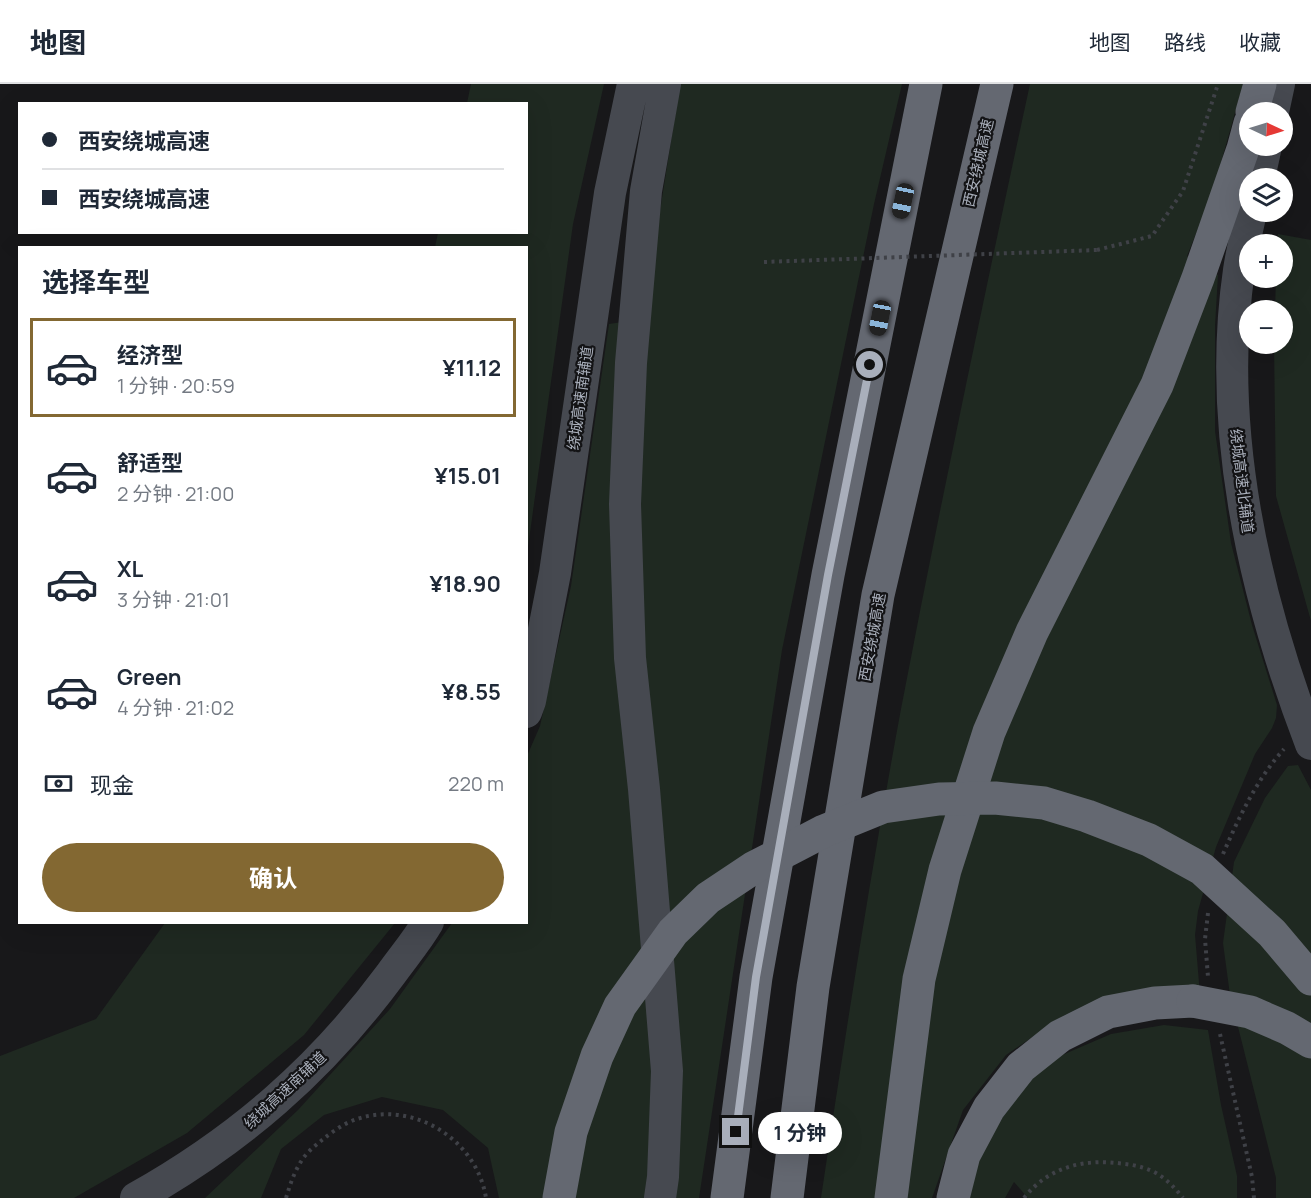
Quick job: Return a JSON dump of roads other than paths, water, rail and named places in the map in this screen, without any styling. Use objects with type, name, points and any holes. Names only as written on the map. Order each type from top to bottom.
[{"type":"highway","points":[[727,1198],[756,977],[828,575],[926,84]]},
{"type":"highway","name":"西安绕城高速","points":[[786,1198],[813,987],[878,595],[997,84]]},
{"type":"highway","points":[[1255,102],[1260,84]]},
{"type":"highway","points":[[891,1198],[919,979],[945,870],[989,732],[1032,632],[1157,385],[1198,278],[1241,156]]},
{"type":"highway","points":[[559,1198],[571,1132],[597,1056],[620,1006],[673,932],[708,898],[753,868],[824,831],[883,807],[939,799],[994,798],[1044,803],[1087,816],[1139,836],[1202,869],[1272,933],[1311,979]]},
{"type":"highway","points":[[953,1198],[964,1155],[989,1108],[1021,1066],[1060,1036],[1108,1012],[1201,992],[1287,1028],[1311,1042]]},
{"type":"main road","name":"绕城高速南辅道","points":[[528,706],[555,573],[610,193],[633,84]]},
{"type":"main road","points":[[660,1198],[663,1177],[667,1071],[644,789],[630,658],[625,504],[631,363],[646,191],[665,84]]},
{"type":"main road","points":[[1275,102],[1279,84]]},
{"type":"main road","name":"绕城高速北辅道","points":[[1249,222],[1239,269],[1232,354],[1235,430],[1243,509],[1263,597],[1308,735]]},
{"type":"main road","name":"绕城高速南辅道","points":[[136,1198],[181,1185],[311,1068],[372,1000],[427,924]]}]
